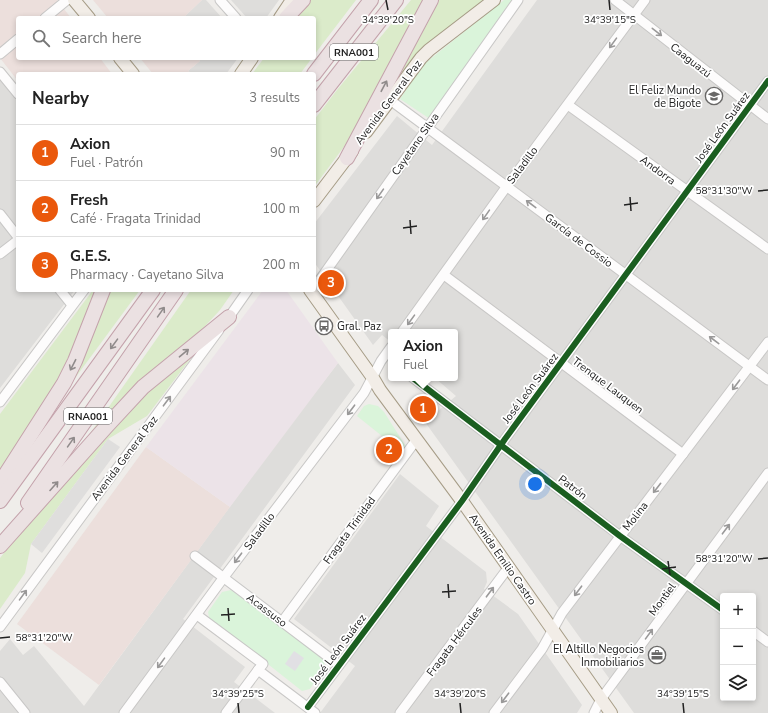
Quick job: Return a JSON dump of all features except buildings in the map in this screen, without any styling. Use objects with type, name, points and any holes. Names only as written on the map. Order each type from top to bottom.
[{"type":"highway","points":[[288,16],[303,0]]},
{"type":"highway","name":"RNA001","points":[[316,72],[371,0]]},
{"type":"highway","name":"RNA001","points":[[316,102],[396,0]]},
{"type":"highway","points":[[347,158],[431,0]]},
{"type":"highway","points":[[0,483],[64,383],[75,361],[103,292]]},
{"type":"highway","name":"RNA001","points":[[0,502],[152,292]]},
{"type":"highway","name":"RNA001","points":[[0,542],[175,292]]},
{"type":"highway","points":[[0,546],[143,387],[229,317]]},
{"type":"main road","points":[[74,0],[86,16]]},
{"type":"main road","points":[[281,16],[292,0]]},
{"type":"main road","name":"Avenida General Paz","points":[[316,198],[421,58],[494,0]]},
{"type":"main road","points":[[122,60],[130,72]]},
{"type":"main road","points":[[242,72],[251,60]]},
{"type":"main road","name":"Avenida Emilio Castro","points":[[313,292],[380,390],[462,501],[611,713]]},
{"type":"street","points":[[47,16],[67,0]]},
{"type":"street","points":[[220,0],[234,16]]},
{"type":"street","name":"Cayetano Silva","points":[[316,284],[518,0]]},
{"type":"street","name":"Caaguazú","points":[[615,0],[749,106],[768,119]]},
{"type":"street","name":"Saladillo","points":[[404,329],[507,186],[645,0]]},
{"type":"street","points":[[0,54],[16,41]]},
{"type":"street","points":[[0,72],[16,92]]},
{"type":"street","name":"José León Suárez","points":[[312,710],[339,665],[462,501],[501,444],[768,81]]},
{"type":"street","name":"García de Cossio","points":[[390,100],[768,380]]},
{"type":"street","name":"Andorra","points":[[568,104],[768,249]]},
{"type":"street","points":[[0,214],[16,234]]},
{"type":"street","points":[[0,254],[16,242]]},
{"type":"street","name":"Trenque Lauquen","points":[[444,275],[683,454]]},
{"type":"street","points":[[62,292],[72,305]]},
{"type":"street","points":[[0,402],[82,292]]},
{"type":"street","name":"Avenida General Paz","points":[[0,627],[247,292]]},
{"type":"street","name":"Molina","points":[[494,713],[542,649],[562,613],[768,342]]},
{"type":"street","name":"Saladillo","points":[[124,713],[388,359]]},
{"type":"street","name":"Patrón","points":[[417,381],[620,536],[720,608]]},
{"type":"street","name":"Fragata Trinidad","points":[[282,622],[417,439]]},
{"type":"street","name":"Montiel","points":[[594,713],[601,699],[768,473]]},
{"type":"street","name":"Acassuso","points":[[195,556],[339,665]]},
{"type":"street","name":"Fragata Hércules","points":[[400,713],[508,568]]},
{"type":"street","points":[[197,615],[263,664],[226,713]]},
{"type":"street","points":[[756,633],[768,642]]},
{"type":"street","points":[[258,670],[312,710]]},
{"type":"street","points":[[0,682],[25,713]]},
{"type":"shaded area","points":[[0,0],[57,0],[69,16],[16,16],[16,60],[102,60],[110,72],[16,72],[16,78],[0,58]]},
{"type":"shaded area","points":[[93,0],[202,0],[185,16],[106,16]]},
{"type":"shaded area","points":[[202,0],[206,0],[220,16],[185,16]]},
{"type":"shaded area","points":[[231,0],[279,0],[267,16],[245,16]]},
{"type":"shaded area","points":[[537,0],[768,0],[768,713],[634,713],[425,422],[456,396],[438,381],[458,381],[458,329],[388,329],[388,340],[382,335],[373,345],[316,265],[316,221],[397,116],[432,145]]},
{"type":"shaded area","points":[[142,60],[200,61],[188,71],[190,72],[151,72]]},
{"type":"shaded area","points":[[199,60],[236,60],[228,72],[188,71],[200,61]]},
{"type":"shaded area","points":[[0,76],[16,96],[16,292],[73,292],[0,388]]},
{"type":"shaded area","points":[[262,292],[287,292],[338,363],[230,507],[146,447]]},
{"type":"shaded area","points":[[338,363],[355,385],[183,619],[245,667],[234,682],[275,713],[0,713],[0,651],[10,639],[23,655],[34,646],[84,706],[278,441]]},
{"type":"shaded area","points":[[108,439],[120,447],[42,553],[31,544]]},
{"type":"shaded area","points":[[146,447],[230,507],[99,685],[17,624]]},
{"type":"shaded area","points":[[400,474],[439,506],[426,526],[486,572],[487,582],[484,589],[518,614],[582,705],[577,713],[320,713],[355,666],[294,619]]},
{"type":"shaded area","points":[[294,651],[304,658],[295,671],[285,664]]},
{"type":"green space","points":[[310,0],[356,0],[316,52],[316,16],[295,16]]},
{"type":"green space","points":[[411,0],[426,0],[352,136],[316,184],[316,117]]},
{"type":"green space","points":[[436,0],[491,0],[395,83]]},
{"type":"green space","points":[[504,0],[516,0],[430,119],[400,99],[424,64]]},
{"type":"green space","points":[[262,60],[310,60],[302,72],[254,72]]},
{"type":"green space","points":[[92,292],[97,292],[69,363],[0,473],[0,414]]},
{"type":"green space","points":[[107,292],[139,292],[50,412]]},
{"type":"green space","points":[[190,292],[233,292],[220,310],[195,337],[91,437],[89,435]]},
{"type":"green space","points":[[194,354],[147,416],[108,439],[31,544],[25,573],[0,609],[0,558],[20,533],[149,389]]},
{"type":"green space","points":[[369,404],[378,406],[384,412],[405,445],[402,452],[357,416],[364,406]]},
{"type":"green space","points":[[231,590],[323,657],[325,666],[310,689],[302,691],[210,622],[208,612],[222,592]]},
{"type":"cycle path","points":[[308,707],[462,501],[505,439],[768,81]]},
{"type":"cycle path","points":[[417,381],[620,536],[720,608]]},
{"type":"place","name":"El Feliz Mundo de Bigote","points":[[714,96]]},
{"type":"place","name":"G.E.S.","points":[[331,283]]},
{"type":"place","name":"Gral. Paz","points":[[324,326]]},
{"type":"place","name":"Axion","points":[[423,409]]},
{"type":"place","name":"Fresh","points":[[389,450]]},
{"type":"place","name":"El Altillo Negocios Inmobiliarios","points":[[657,655]]}]
